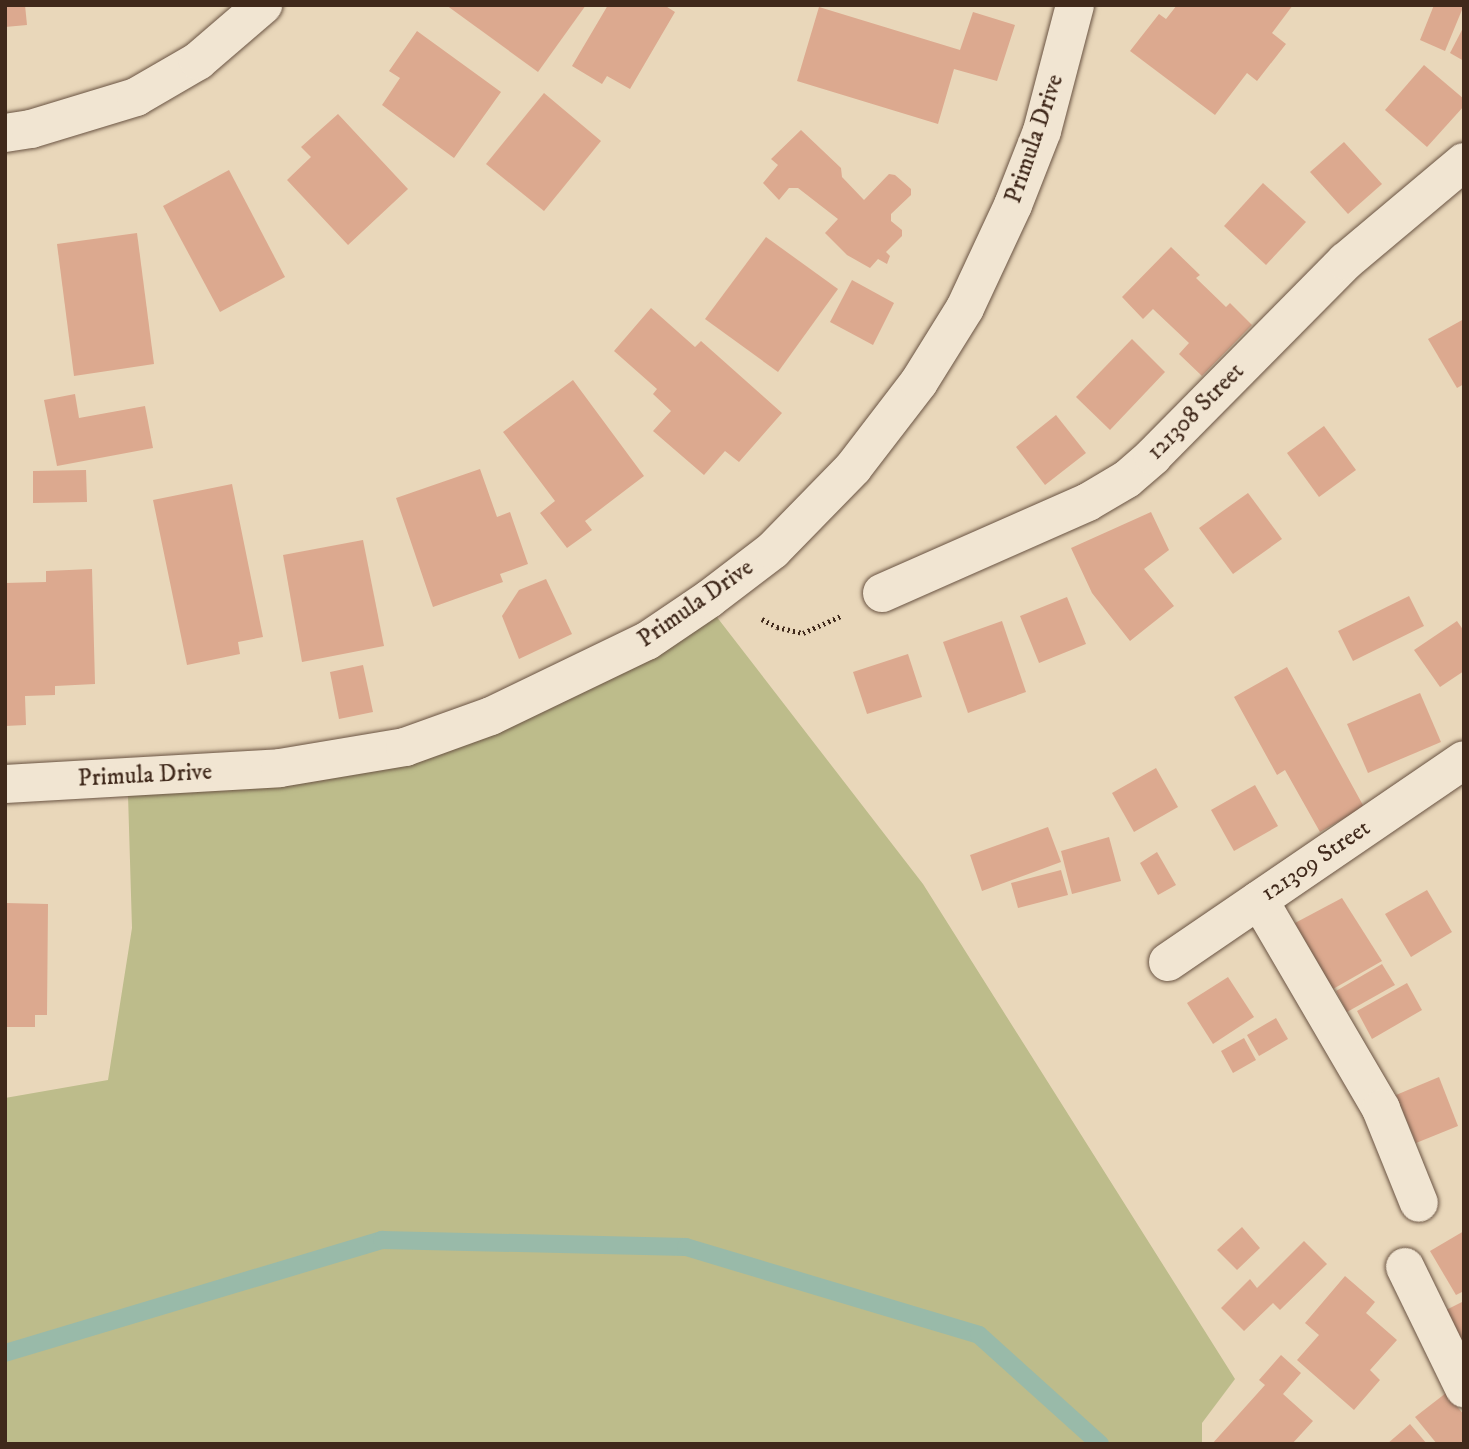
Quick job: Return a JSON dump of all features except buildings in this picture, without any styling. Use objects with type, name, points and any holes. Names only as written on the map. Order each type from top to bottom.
[{"type":"street","points":[[5,133],[31,129],[136,97],[198,61],[263,5]]},
{"type":"street","name":"Primula Drive","points":[[5,784],[280,768],[405,747],[492,716],[647,641],[709,599],[773,550],[853,468],[919,382],[965,308],[1013,205],[1042,131],[1075,5]]},
{"type":"street","name":"121308 Street","points":[[882,593],[1088,502],[1127,479],[1346,261],[1464,162]]},
{"type":"street","name":"121309 Street","points":[[1168,962],[1464,760]]},
{"type":"street","points":[[1259,900],[1381,1109],[1419,1203]]},
{"type":"street","points":[[1405,1267],[1464,1388]]},
{"type":"path","points":[[709,599],[738,606],[777,627],[803,633],[834,620],[882,593]]},
{"type":"shaded area","points":[[706,603],[923,884],[1235,1379],[1202,1423],[1202,1444],[5,1444],[5,1098],[108,1080],[132,928],[128,795],[406,752]]},
{"type":"waterway","points":[[5,1353],[382,1240],[686,1247],[979,1335],[1100,1444]]}]
